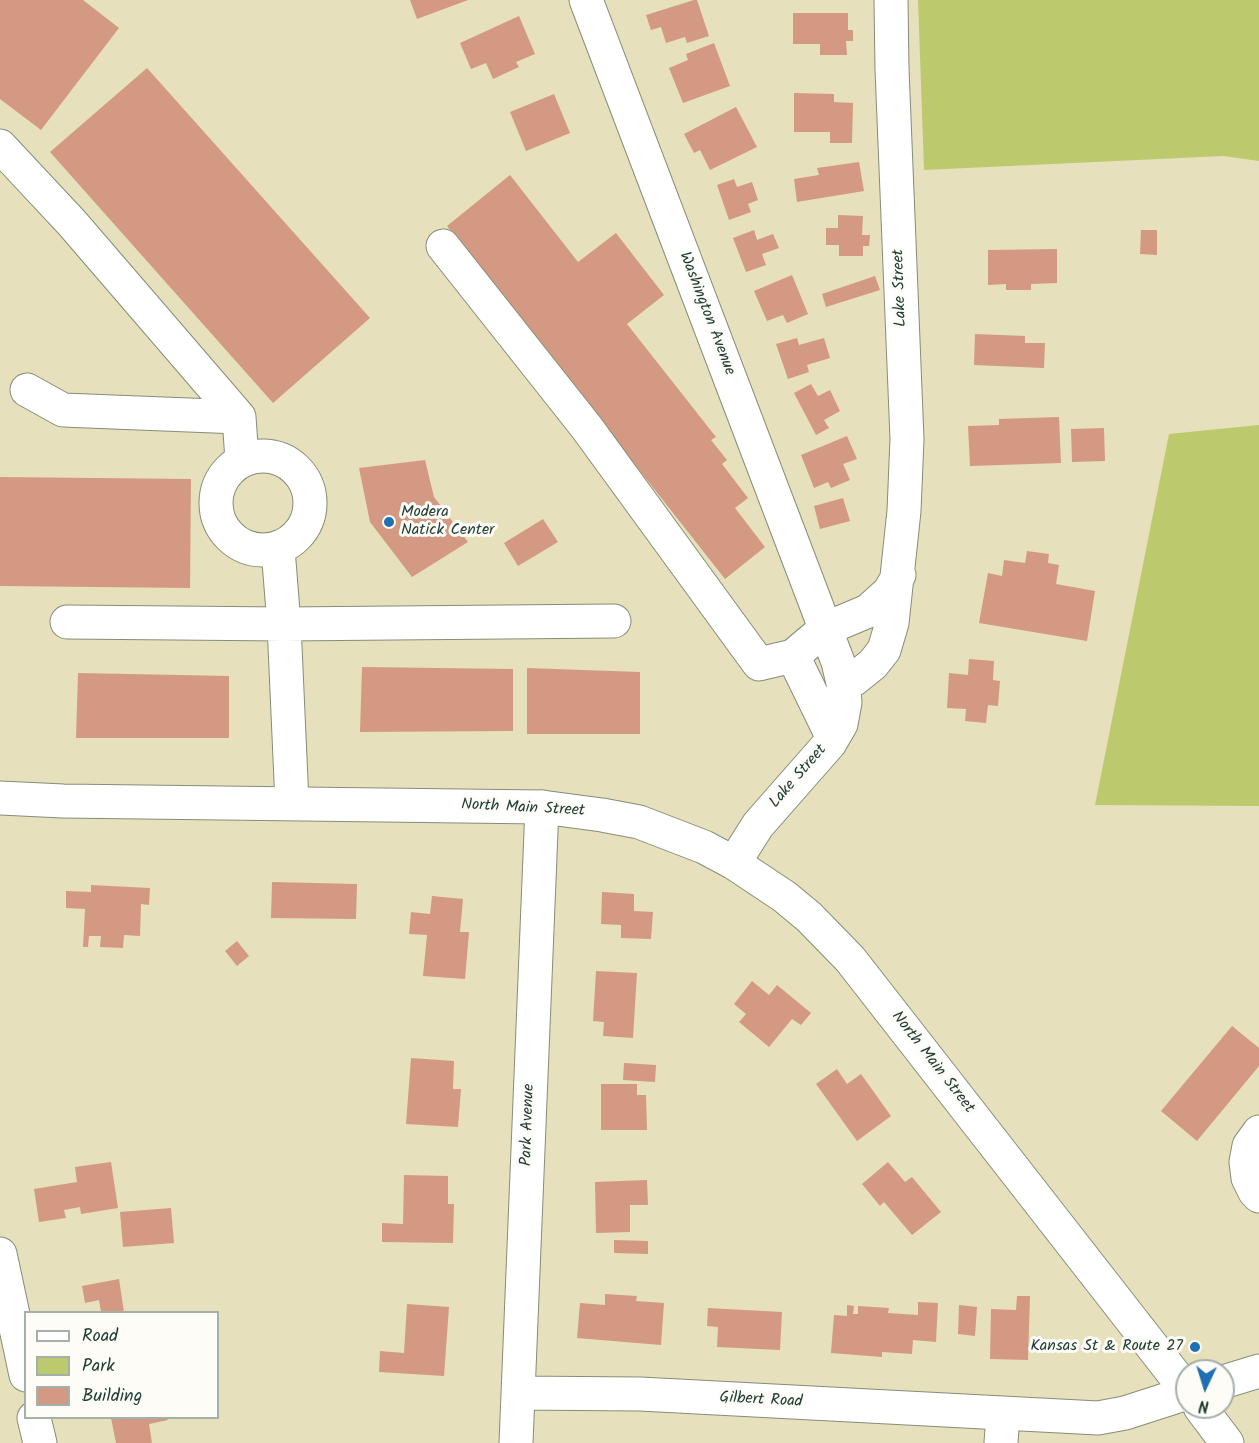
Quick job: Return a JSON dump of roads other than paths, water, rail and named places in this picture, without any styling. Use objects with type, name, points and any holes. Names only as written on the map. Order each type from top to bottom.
[{"type":"street","name":"Washington Avenue","points":[[586,0],[825,629]]},
{"type":"street","name":"Lake Street","points":[[843,683],[852,680],[873,664],[884,650],[892,623],[905,500],[907,440],[891,0]]},
{"type":"street","points":[[0,146],[72,223],[239,417],[242,460]]},
{"type":"street","points":[[443,246],[586,428],[759,664],[793,656],[825,629]]},
{"type":"street","points":[[27,390],[63,410],[239,417]]},
{"type":"street","points":[[257,456],[280,459],[299,472],[308,486],[311,501],[309,516],[303,530],[292,541],[278,549],[262,551],[246,548],[232,540],[221,527],[216,512],[216,495],[222,480],[233,466],[242,460],[257,456]]},
{"type":"street","points":[[278,549],[284,624],[292,803]]},
{"type":"street","name":"Lake Street","points":[[734,863],[758,825],[833,738],[841,724],[845,702],[843,683],[838,662],[825,629],[868,611],[889,592],[898,575]]},
{"type":"street","points":[[68,622],[284,624],[614,621]]},
{"type":"street","points":[[793,656],[833,738]]},
{"type":"street","name":"North Main Street","points":[[0,798],[63,801],[542,807],[639,822],[704,847],[761,880],[809,917],[850,959],[1175,1377]]},
{"type":"street","name":"Park Avenue","points":[[516,1443],[542,807]]},
{"type":"street","points":[[1259,1132],[1249,1146],[1246,1162],[1248,1178],[1259,1196]]},
{"type":"street","points":[[0,1254],[24,1366]]},
{"type":"street","points":[[1235,1378],[1259,1371]]},
{"type":"street","name":"Gilbert Road","points":[[519,1393],[640,1394],[1002,1428],[1098,1418],[1125,1413],[1175,1396]]},
{"type":"street","points":[[34,1419],[40,1443]]},
{"type":"street","points":[[1209,1419],[1227,1443]]},
{"type":"place","name":"Modera Natick Center","points":[[389,522]]},
{"type":"place","name":"Kansas St & Route 27","points":[[1195,1347]]}]
